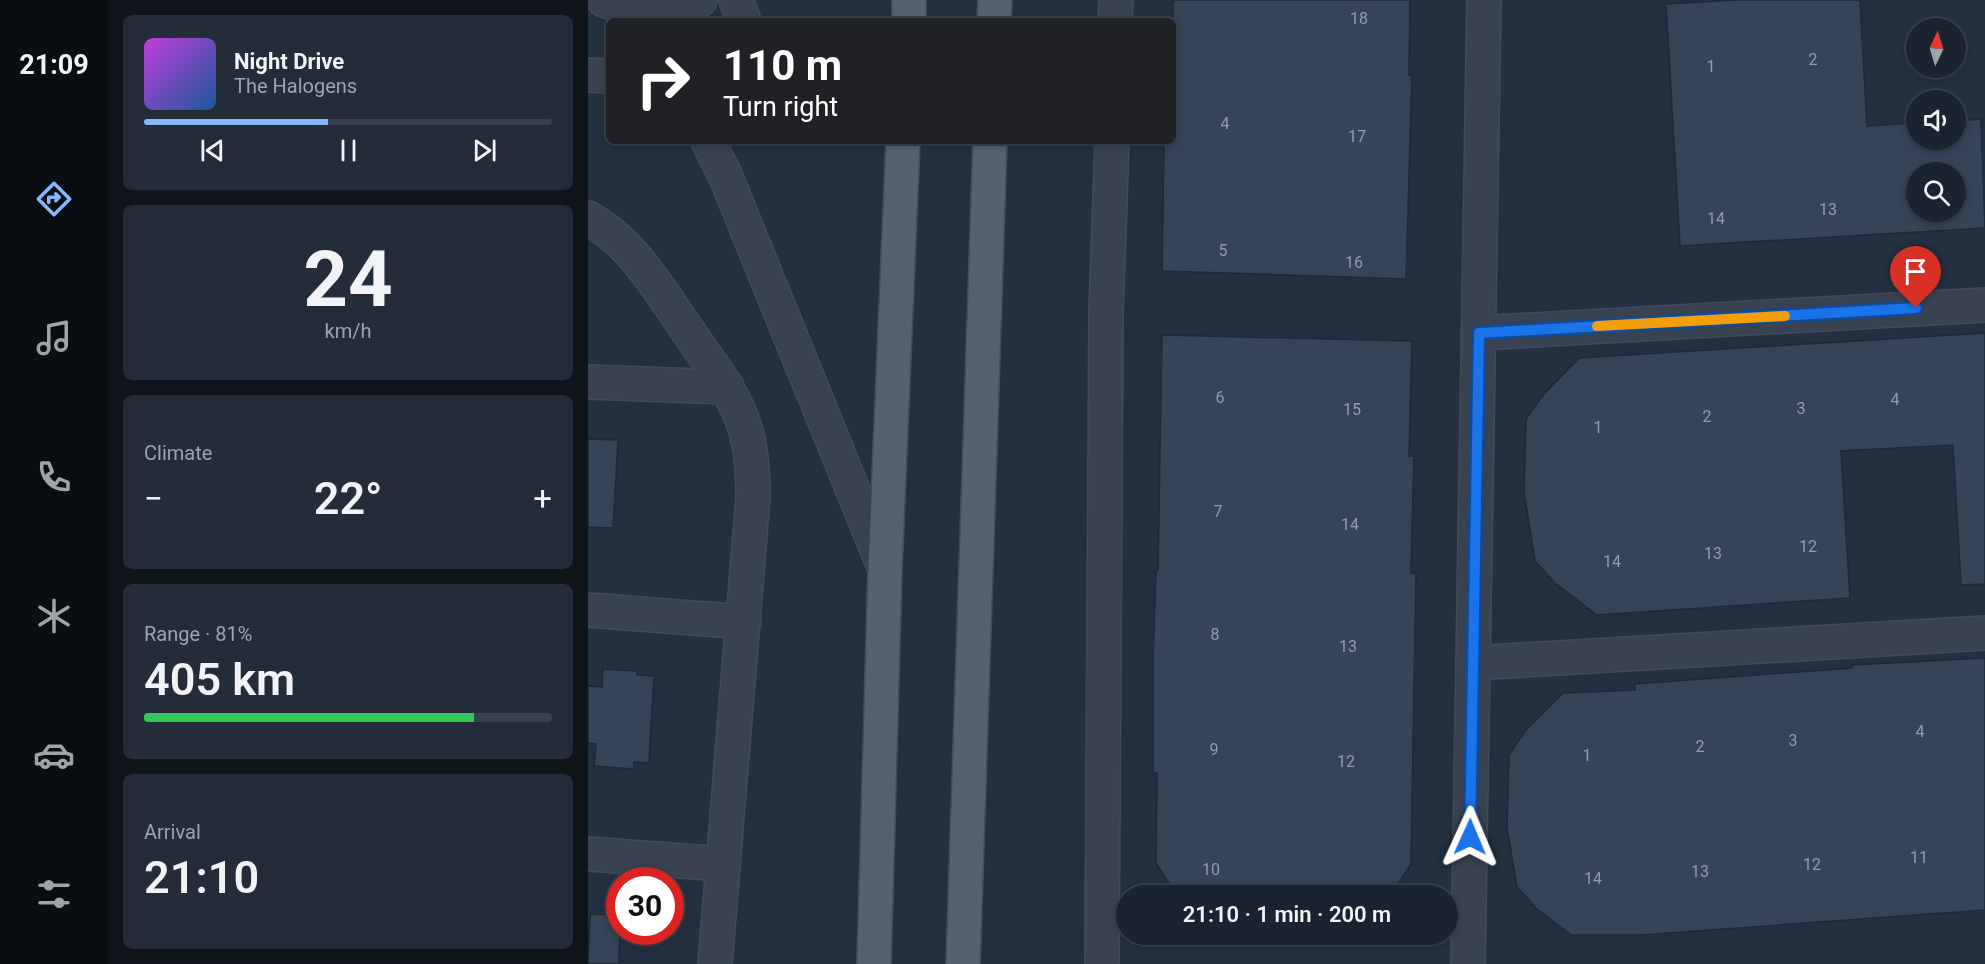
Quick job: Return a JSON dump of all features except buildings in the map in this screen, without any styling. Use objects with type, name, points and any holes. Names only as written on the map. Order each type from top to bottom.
[{"type":"main road","points":[[909,0],[909,18]]},
{"type":"main road","points":[[994,18],[995,0]]},
{"type":"main road","points":[[874,964],[885,569],[903,144]]},
{"type":"main road","points":[[963,964],[990,144]]},
{"type":"street","points":[[604,0],[631,7],[663,8],[686,5],[700,0]]},
{"type":"street","points":[[736,0],[743,18]]},
{"type":"street","points":[[1115,18],[1116,0]]},
{"type":"street","points":[[1468,964],[1484,0]]},
{"type":"street","points":[[588,75],[606,76]]},
{"type":"street","points":[[710,144],[725,175],[885,569]]},
{"type":"street","points":[[1102,964],[1106,325],[1112,144]]},
{"type":"street","points":[[588,218],[621,242],[641,265],[727,387],[743,422],[753,468],[744,622],[715,964]]},
{"type":"street","points":[[1479,333],[1985,304]]},
{"type":"street","points":[[588,382],[727,387]]},
{"type":"street","points":[[588,610],[744,622]]},
{"type":"street","points":[[1473,663],[1985,633]]},
{"type":"street","points":[[588,854],[723,864]]},
{"type":"slow traffic","points":[[1597,326],[1785,316]]},
{"type":"route","points":[[1470,837],[1479,333],[1916,308]]}]
